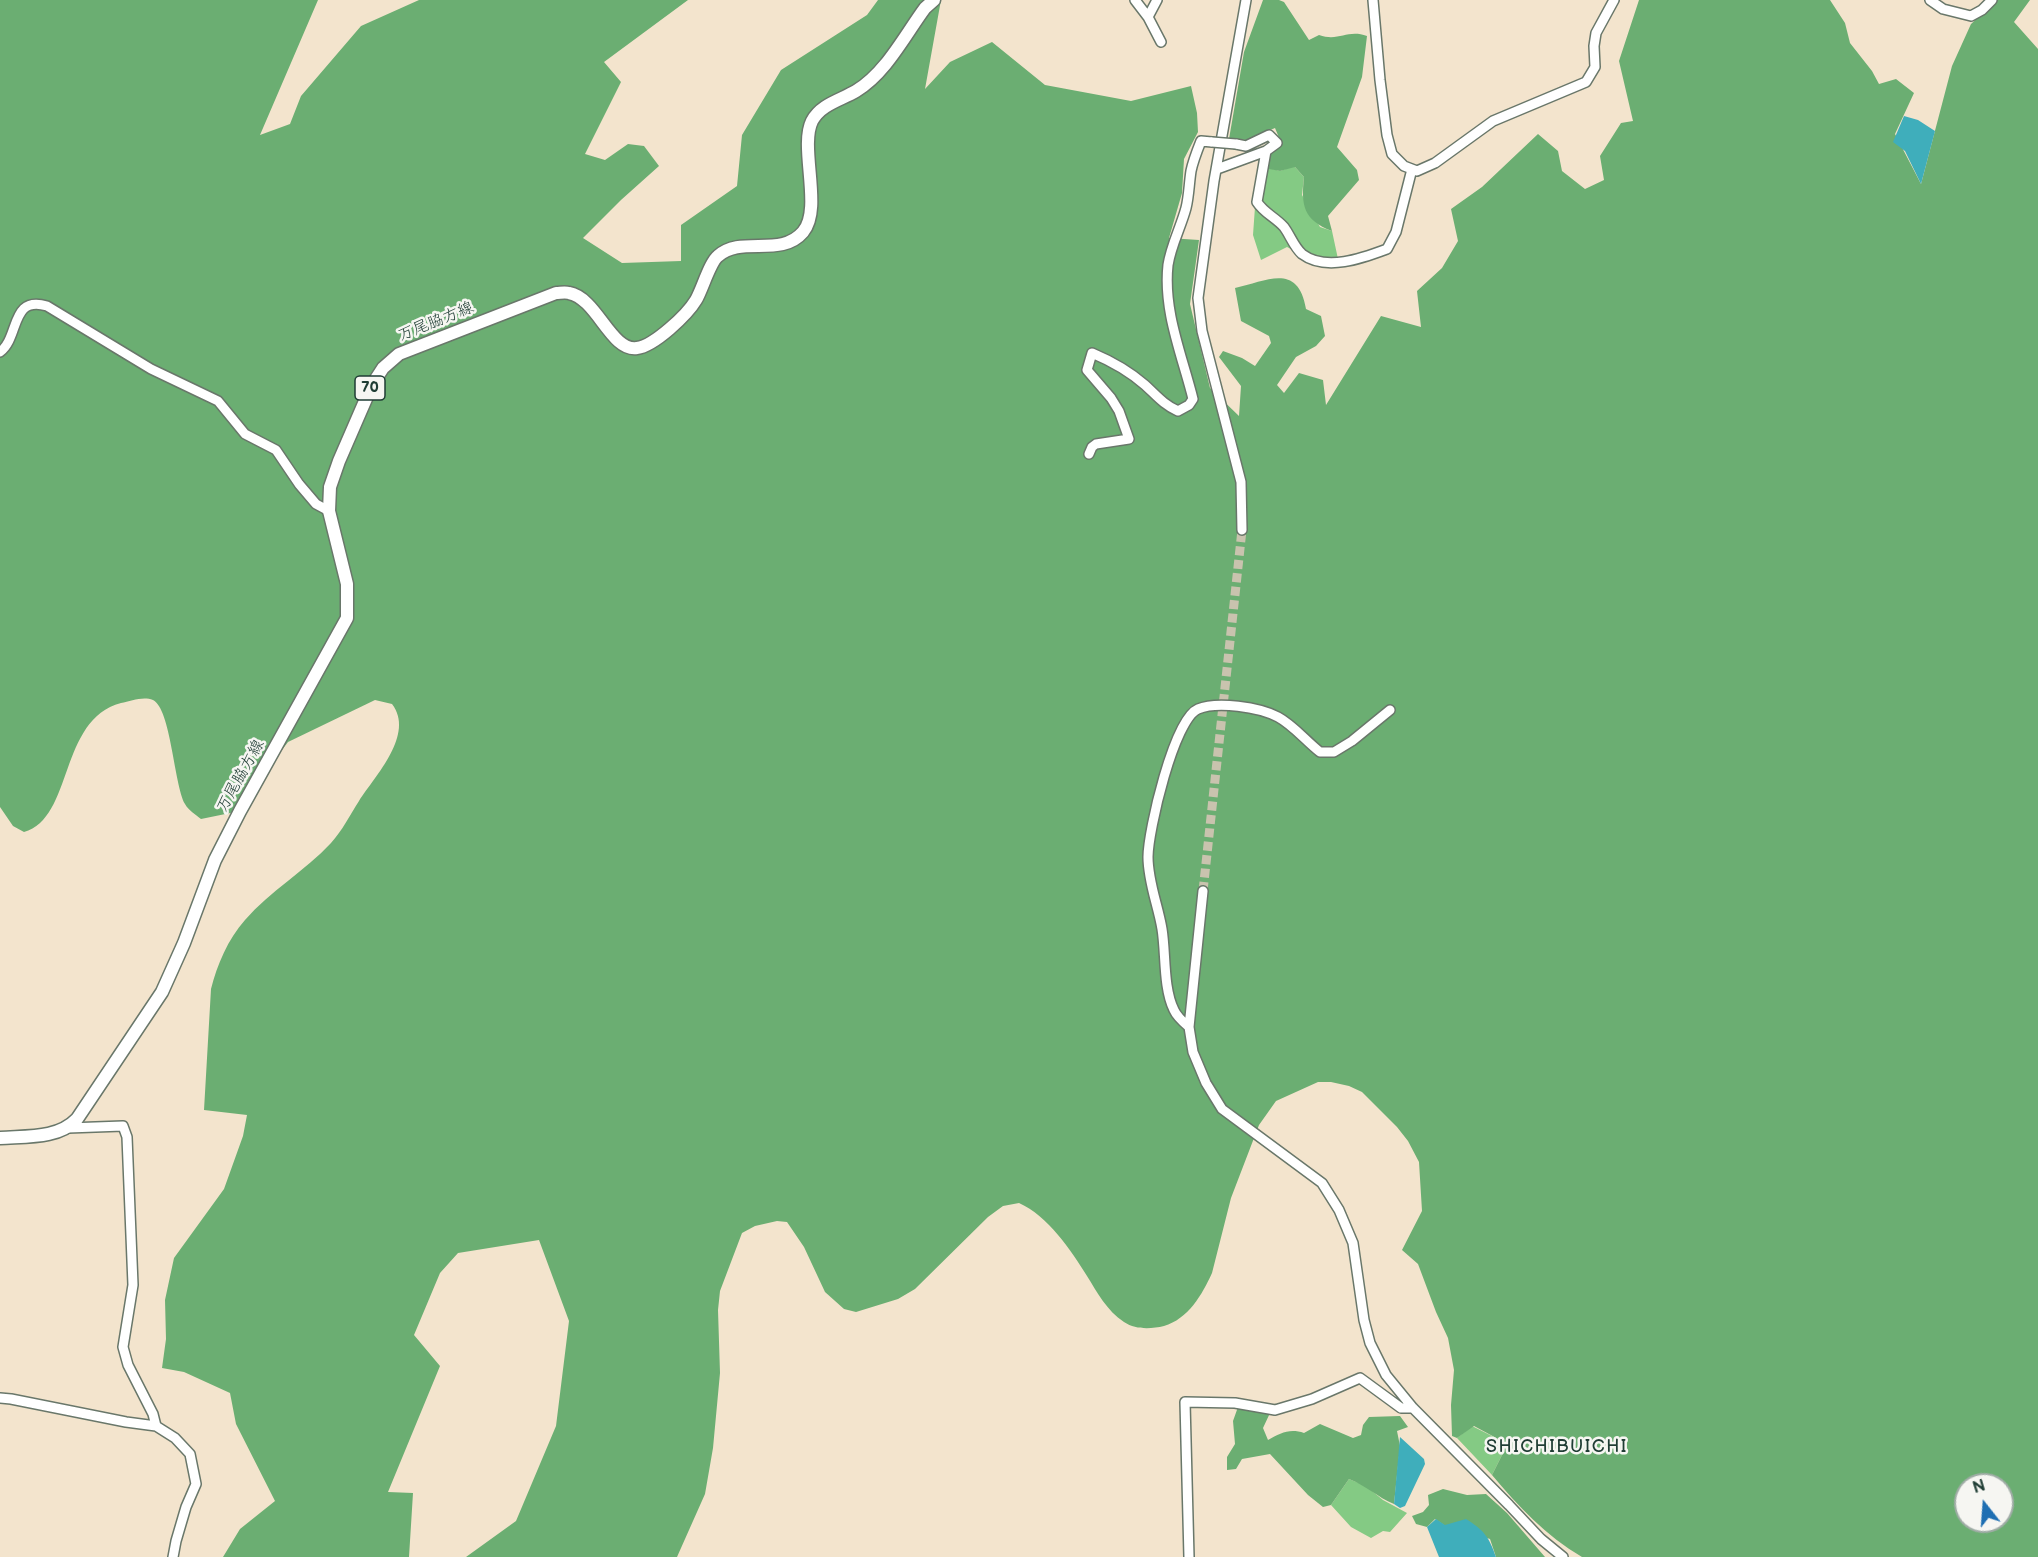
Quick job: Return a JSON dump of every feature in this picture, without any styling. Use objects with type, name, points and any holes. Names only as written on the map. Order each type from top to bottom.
[{"type":"main road","name":"万尾脇方線","points":[[68,1128],[77,1119],[162,992],[184,943],[220,850],[347,618],[347,584],[328,511],[330,487],[358,415],[383,368],[399,354],[556,293],[570,293],[583,300],[617,340],[627,348],[639,348],[660,336],[679,321],[696,301],[716,256],[729,249],[772,246],[788,242],[805,230],[811,215],[811,123],[817,113],[834,101],[857,90],[881,71],[934,0]]},
{"type":"main road","points":[[0,1138],[52,1134],[68,1128]]},
{"type":"street","points":[[1136,0],[1161,42]]},
{"type":"street","points":[[1148,17],[1157,0]]},
{"type":"street","points":[[1242,530],[1241,482],[1202,331],[1198,298],[1246,0]]},
{"type":"street","points":[[1370,1],[1387,135],[1392,154],[1404,166],[1417,171],[1435,163],[1492,121],[1586,82],[1595,67],[1596,33],[1614,0]]},
{"type":"street","points":[[1930,0],[1943,9],[1971,16],[1982,10],[1992,0]]},
{"type":"street","points":[[1089,454],[1096,444],[1129,439],[1119,411],[1087,370],[1092,353],[1112,361],[1132,375],[1167,406],[1178,411],[1189,405],[1193,399],[1169,315],[1167,277],[1189,196],[1191,171],[1198,147],[1201,141],[1246,146],[1269,135],[1277,143],[1266,151],[1217,169]]},
{"type":"street","points":[[1266,151],[1257,202],[1263,212],[1276,219],[1284,228],[1301,253],[1313,260],[1343,262],[1387,249],[1396,232],[1412,169]]},
{"type":"street","points":[[0,352],[10,341],[20,312],[29,305],[47,306],[152,369],[218,401],[245,434],[276,450],[316,504],[328,511]]},
{"type":"street","points":[[1189,1027],[1174,1010],[1169,994],[1162,928],[1148,859],[1149,838],[1155,808],[1170,760],[1188,717],[1196,710],[1216,704],[1269,713],[1280,718],[1320,752],[1334,752],[1390,711]]},
{"type":"street","points":[[1203,891],[1189,1027],[1193,1052],[1206,1083],[1222,1109],[1322,1183],[1334,1200],[1353,1243],[1364,1320],[1370,1344],[1386,1375],[1413,1408],[1540,1539],[1563,1557]]},
{"type":"street","points":[[68,1128],[123,1126],[127,1137],[134,1285],[123,1347],[128,1365],[153,1414],[156,1426]]},
{"type":"street","points":[[1189,1557],[1185,1402],[1235,1403],[1275,1410],[1312,1399],[1360,1378],[1401,1408],[1413,1408]]},
{"type":"street","points":[[0,1398],[156,1426],[175,1438],[190,1454],[196,1484],[186,1507],[173,1557]]},
{"type":"green space","points":[[0,0],[318,0],[260,135],[290,124],[301,96],[361,26],[419,0],[688,0],[604,62],[621,82],[585,154],[605,160],[628,144],[644,146],[659,166],[583,238],[622,263],[681,261],[681,225],[737,186],[742,135],[781,70],[867,15],[878,0],[941,0],[925,89],[950,62],[992,42],[1045,85],[1131,101],[1191,86],[1197,113],[1198,132],[1184,159],[1182,193],[1169,238],[1199,240],[1190,304],[1210,388],[1239,416],[1241,386],[1219,357],[1223,351],[1255,366],[1271,343],[1269,336],[1241,321],[1235,288],[1269,279],[1288,280],[1296,285],[1302,294],[1306,309],[1321,316],[1325,336],[1316,346],[1296,357],[1277,385],[1284,393],[1299,373],[1323,380],[1326,405],[1381,316],[1421,327],[1417,291],[1442,268],[1458,241],[1451,209],[1482,187],[1538,134],[1558,151],[1562,171],[1585,189],[1604,180],[1600,156],[1621,123],[1633,121],[1619,61],[1639,0],[1830,0],[1845,23],[1850,43],[1879,84],[1896,79],[1914,93],[1895,134],[1921,184],[1952,66],[1971,24],[1997,0],[2030,0],[2014,22],[2038,49],[2038,1557],[1582,1557],[1569,1549],[1533,1520],[1492,1475],[1505,1449],[1500,1440],[1474,1426],[1457,1438],[1452,1436],[1451,1405],[1454,1370],[1448,1338],[1418,1264],[1402,1250],[1422,1211],[1419,1162],[1408,1141],[1362,1092],[1349,1086],[1318,1082],[1276,1101],[1259,1125],[1231,1198],[1212,1273],[1204,1290],[1187,1312],[1173,1323],[1164,1326],[1139,1328],[1118,1318],[1103,1301],[1074,1255],[1058,1235],[1040,1216],[1019,1203],[1003,1206],[988,1217],[915,1289],[898,1299],[856,1312],[844,1309],[825,1292],[804,1247],[787,1222],[777,1221],[755,1226],[742,1233],[720,1291],[718,1310],[720,1373],[713,1448],[705,1494],[677,1557],[466,1557],[516,1521],[556,1426],[569,1321],[539,1240],[458,1253],[440,1273],[414,1335],[440,1366],[388,1492],[413,1493],[409,1557],[223,1557],[240,1529],[275,1501],[236,1424],[230,1393],[184,1372],[162,1368],[166,1339],[165,1300],[174,1258],[224,1189],[243,1136],[247,1115],[204,1110],[211,989],[224,953],[239,927],[265,900],[321,853],[342,828],[391,754],[399,728],[398,716],[392,704],[375,700],[288,742],[240,811],[201,819],[186,806],[181,794],[168,732],[159,706],[149,699],[121,703],[101,713],[86,728],[60,790],[40,823],[24,832],[13,826],[0,807]]},
{"type":"green space","points":[[1263,0],[1284,2],[1309,40],[1319,35],[1332,37],[1360,34],[1367,36],[1362,77],[1337,147],[1357,170],[1359,180],[1328,216],[1332,231],[1315,222],[1306,210],[1303,196],[1304,177],[1295,167],[1280,171],[1269,169],[1268,158],[1280,140],[1275,128],[1247,140],[1229,139],[1244,52]]},
{"type":"green space","points":[[1258,165],[1280,171],[1294,166],[1304,177],[1302,195],[1320,227],[1332,231],[1338,259],[1305,255],[1287,247],[1261,260],[1253,235]]},
{"type":"green space","points":[[1238,1407],[1270,1413],[1263,1428],[1268,1440],[1285,1432],[1304,1433],[1320,1424],[1353,1438],[1361,1435],[1363,1425],[1369,1417],[1400,1416],[1408,1427],[1397,1431],[1400,1446],[1394,1504],[1349,1479],[1331,1505],[1323,1507],[1308,1495],[1270,1454],[1242,1459],[1236,1469],[1227,1470],[1227,1457],[1235,1444],[1233,1421]]},
{"type":"green space","points":[[1472,1426],[1500,1440],[1505,1449],[1492,1475],[1457,1438]]},
{"type":"green space","points":[[1349,1479],[1366,1486],[1383,1500],[1407,1513],[1390,1532],[1383,1531],[1371,1538],[1351,1527],[1331,1505]]},
{"type":"green space","points":[[1443,1489],[1467,1495],[1486,1494],[1507,1513],[1545,1557],[1496,1557],[1490,1539],[1444,1525],[1435,1519],[1427,1527],[1416,1524],[1412,1516],[1423,1512],[1429,1505],[1428,1495]]},
{"type":"water","points":[[1904,116],[1918,120],[1935,131],[1921,184],[1905,151],[1893,142]]},
{"type":"water","points":[[1400,1437],[1424,1459],[1425,1464],[1405,1506],[1400,1508],[1394,1504]]},
{"type":"water","points":[[1436,1519],[1445,1525],[1466,1519],[1485,1535],[1496,1557],[1439,1557],[1427,1527]]},
{"type":"tunnel","points":[[1203,891],[1242,530]]},
{"type":"district","name":"SHICHIBUICHI","points":[[1557,1447]]}]
